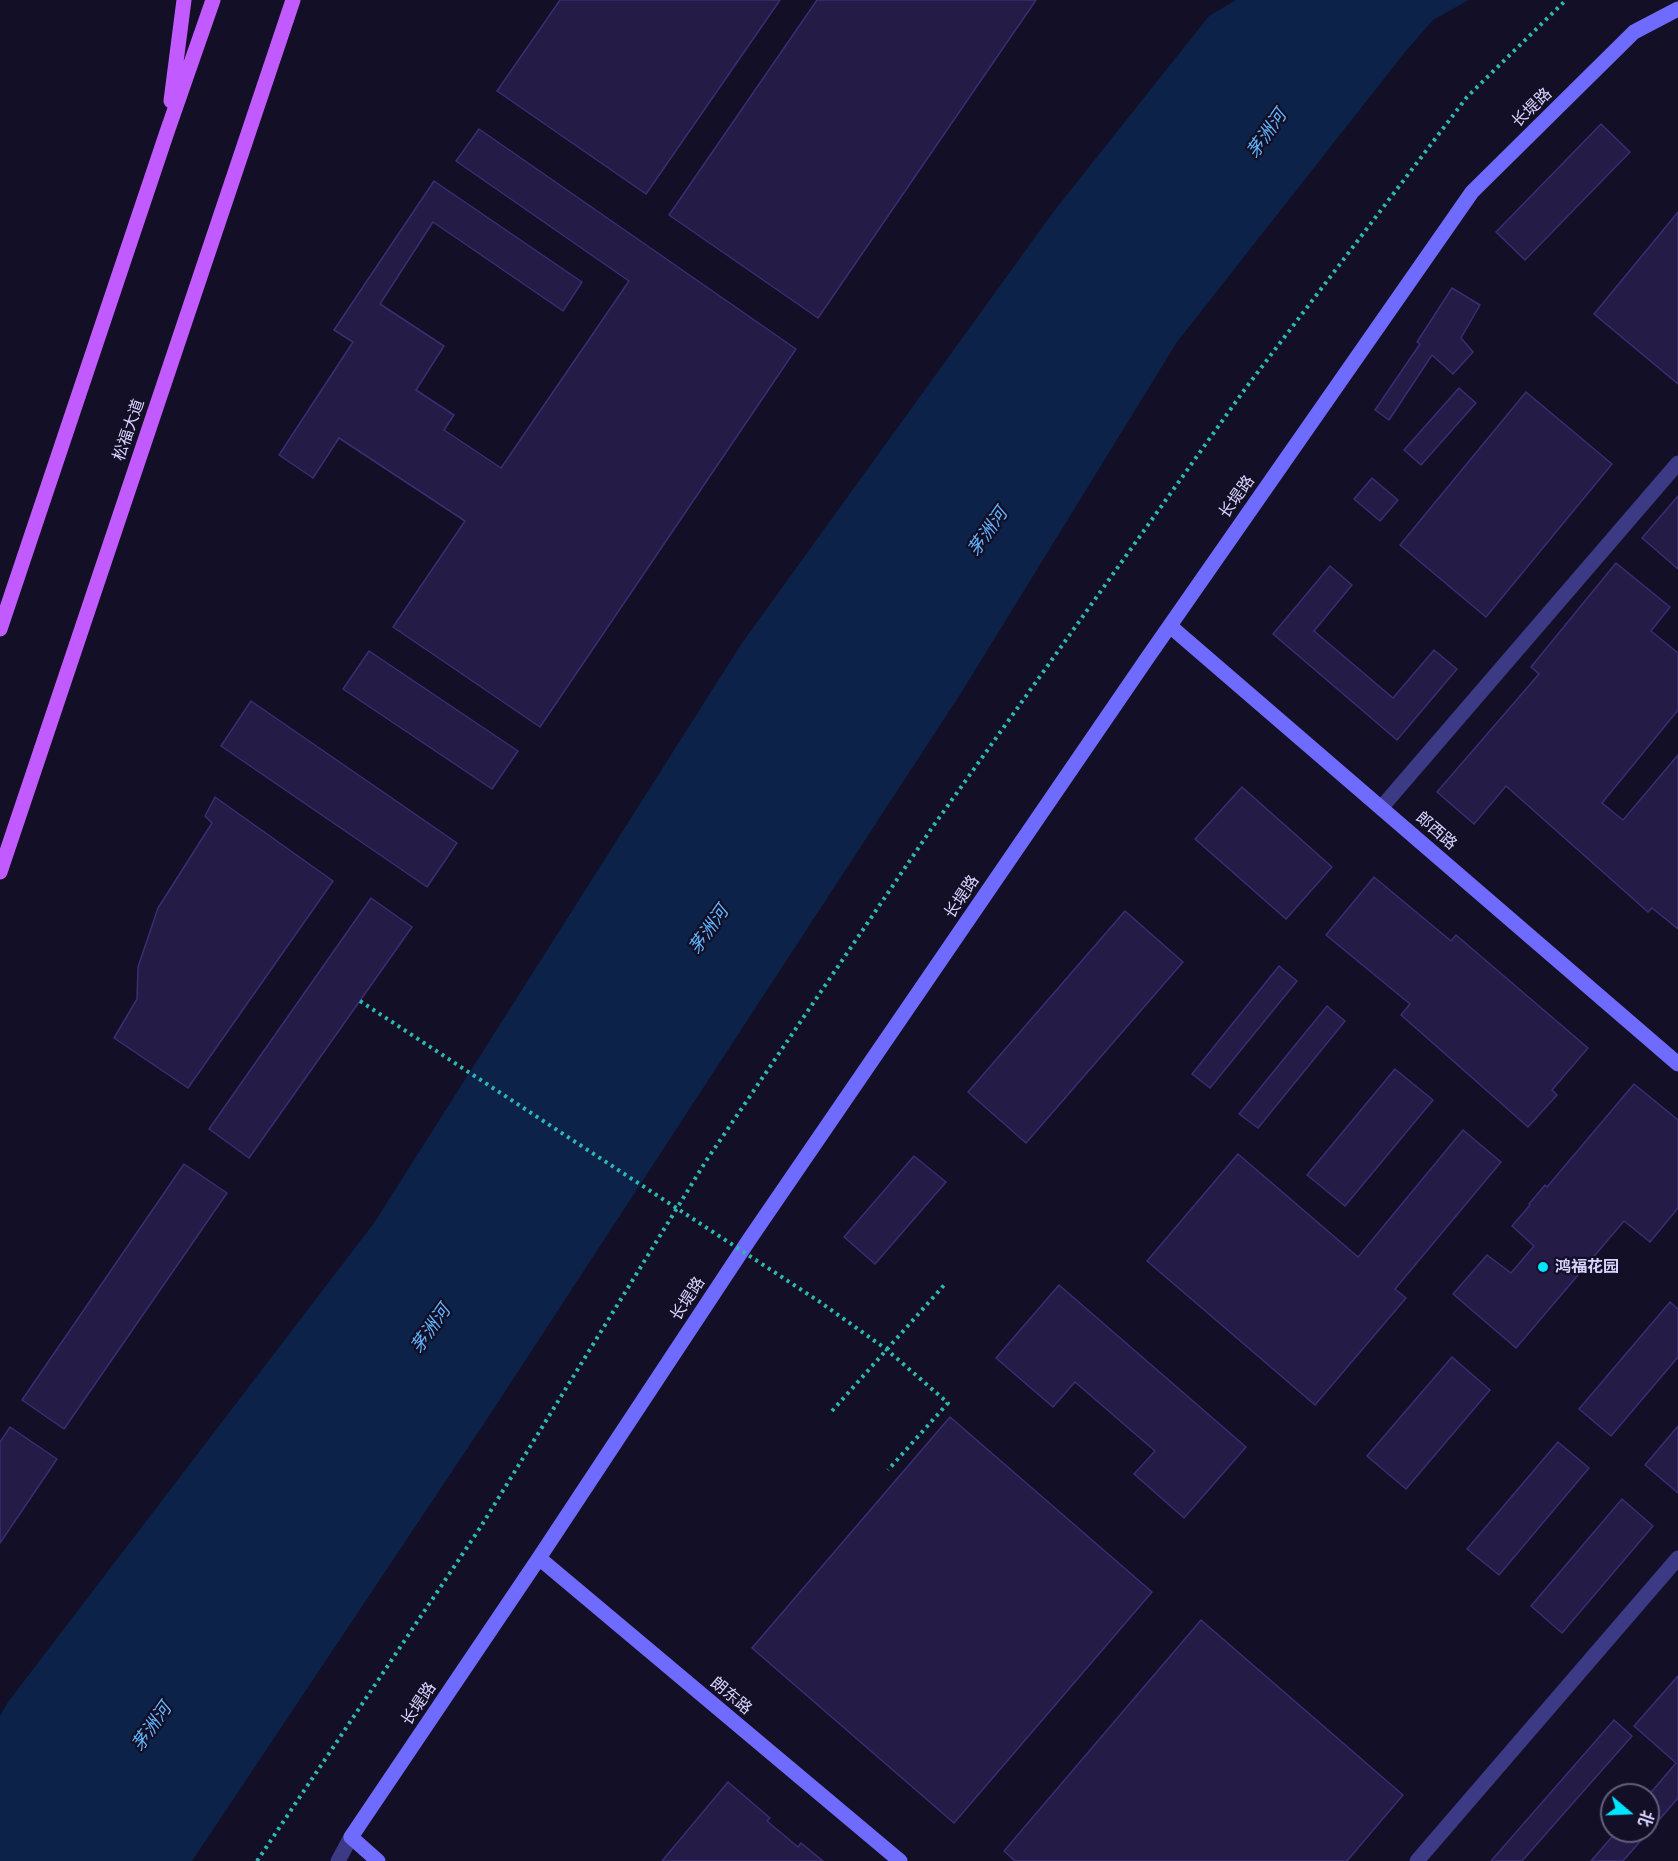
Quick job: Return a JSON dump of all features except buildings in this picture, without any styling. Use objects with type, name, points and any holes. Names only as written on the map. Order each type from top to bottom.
[{"type":"main road","points":[[167,132],[184,0]]},
{"type":"main road","points":[[0,629],[213,0]]},
{"type":"main road","name":"松福大道","points":[[0,872],[293,0]]},
{"type":"street","name":"长堤路","points":[[338,1861],[351,1837],[749,1240],[1170,626],[1472,192],[1634,32],[1678,9]]},
{"type":"street","points":[[1381,808],[1678,463]]},
{"type":"street","name":"郎西路","points":[[1170,626],[1678,1064]]},
{"type":"street","name":"朗东路","points":[[539,1558],[900,1861]]},
{"type":"street","points":[[1417,1861],[1678,1558]]},
{"type":"street","points":[[351,1837],[378,1861]]},
{"type":"path","points":[[257,1861],[480,1528],[706,1161],[934,825],[1245,389],[1467,97],[1566,0]]},
{"type":"path","points":[[360,1001],[820,1302],[886,1349],[948,1403],[888,1470]]},
{"type":"path","points":[[832,1411],[946,1283]]},
{"type":"water","name":"茅洲河","points":[[1236,0],[1469,0],[1433,20],[1405,52],[1177,342],[961,693],[491,1413],[192,1861],[0,1861],[0,1716],[8,1702],[374,1223],[742,643],[1054,211],[1209,16]]},
{"type":"place","name":"鸿福花园","points":[[1543,1267]]}]
